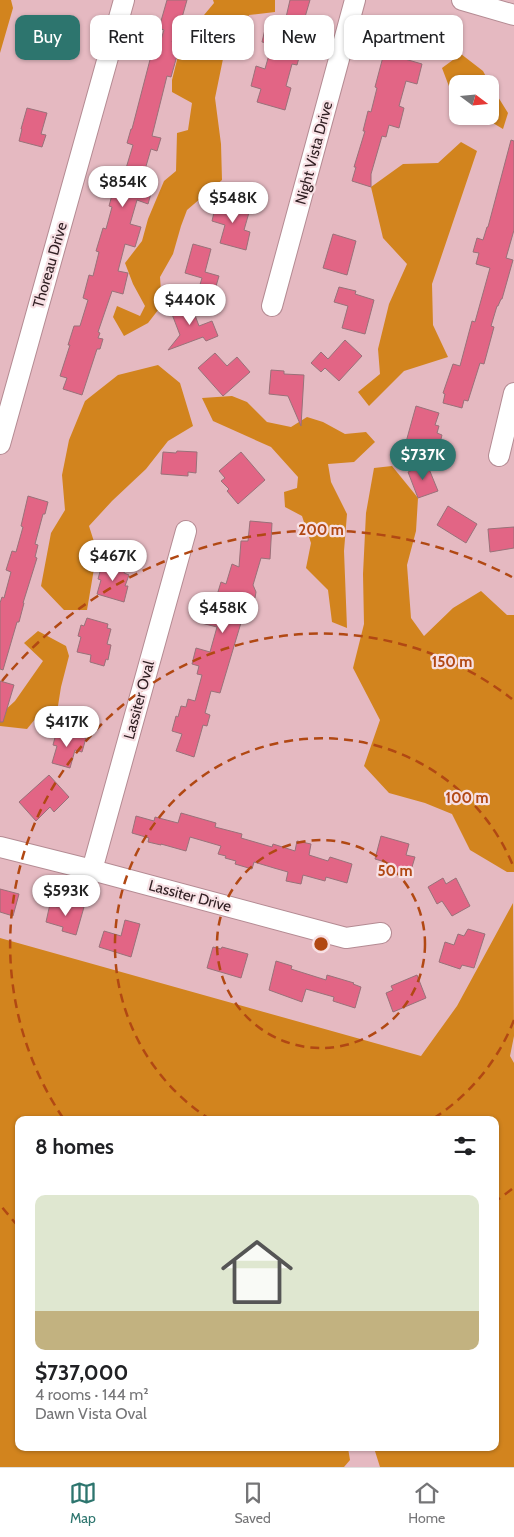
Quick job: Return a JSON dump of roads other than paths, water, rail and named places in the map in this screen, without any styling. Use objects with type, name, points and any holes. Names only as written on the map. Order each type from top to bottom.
[{"type":"street","name":"Thoreau Drive","points":[[0,444],[124,0]]},
{"type":"street","name":"Night Vista Drive","points":[[272,306],[356,0]]},
{"type":"street","points":[[462,0],[514,15]]},
{"type":"street","points":[[499,456],[514,393]]},
{"type":"street","name":"Lassiter Oval","points":[[92,870],[186,531]]},
{"type":"street","name":"Lassiter Drive","points":[[0,847],[346,938],[381,933]]}]
